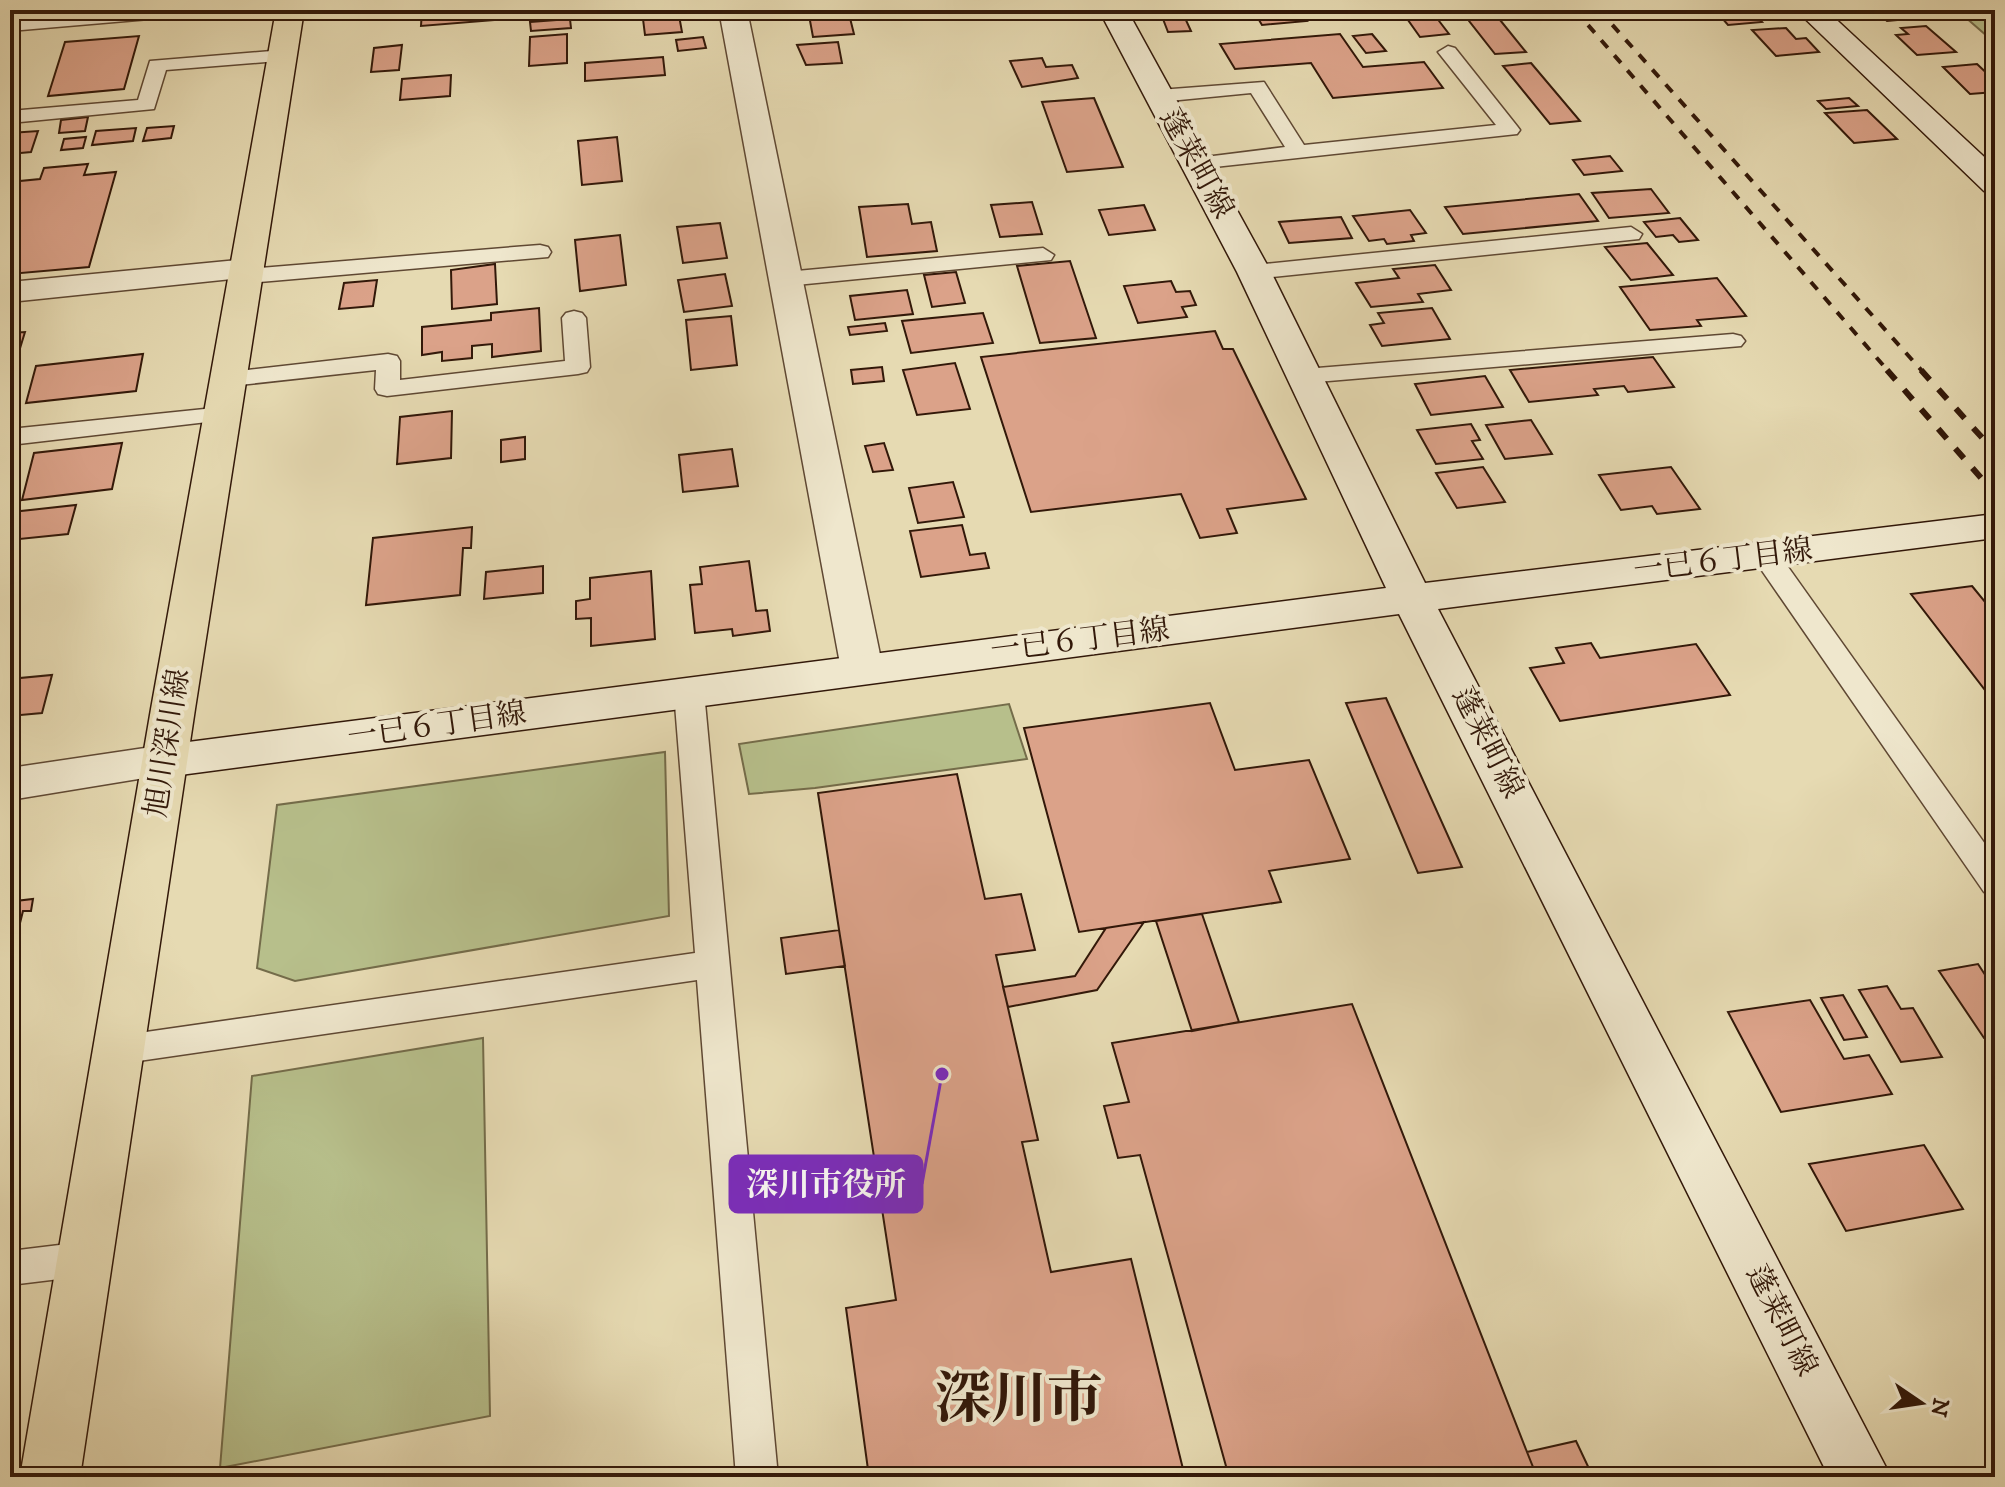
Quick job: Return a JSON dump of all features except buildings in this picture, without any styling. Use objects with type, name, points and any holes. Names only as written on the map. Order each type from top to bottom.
[{"type":"main road","name":"旭川深川線","points":[[50,1477],[290,10]]},
{"type":"street","points":[[10,23],[161,10]]},
{"type":"street","points":[[733,10],[862,669]]},
{"type":"street","name":"蓬莱町線","points":[[1113,10],[1254,272],[1412,599],[1861,1477]]},
{"type":"street","points":[[1810,10],[1995,184]]},
{"type":"street","points":[[10,292],[247,272]]},
{"type":"street","name":"一已６丁目線","points":[[10,784],[862,669],[1995,526]]},
{"type":"lane","points":[[1196,163],[1510,130],[1448,52]]},
{"type":"lane","points":[[10,117],[147,105],[157,65],[283,56]]},
{"type":"lane","points":[[1159,96],[1257,86],[1298,152]]},
{"type":"lane","points":[[1254,272],[1631,234]]},
{"type":"lane","points":[[247,272],[540,252]]},
{"type":"lane","points":[[786,279],[1043,255]]},
{"type":"lane","points":[[10,437],[227,397],[388,361],[387,389],[578,367],[574,318]]},
{"type":"lane","points":[[1305,376],[1733,341]]},
{"type":"lane","points":[[1766,556],[1995,883]]},
{"type":"lane","points":[[689,692],[757,1477]]},
{"type":"lane","points":[[118,1050],[712,964]]},
{"type":"lane","points":[[10,1268],[84,1259]]},
{"type":"green space","points":[[1957,10],[1995,10],[1995,43]]},
{"type":"green space","points":[[1009,704],[1027,759],[749,794],[739,744]]},
{"type":"green space","points":[[665,752],[669,916],[295,981],[257,968],[277,805]]},
{"type":"green space","points":[[483,1038],[490,1416],[220,1468],[252,1076]]},
{"type":"railway","points":[[1575,10],[1889,372]]},
{"type":"railway","points":[[1599,10],[1923,372]]},
{"type":"railway","points":[[1887,370],[1995,494]]},
{"type":"railway","points":[[1921,370],[1995,452]]},
{"type":"place","name":"深川市役所","points":[[942,1074]]},
{"type":"district","name":"深川市","points":[[1019,1401]]}]
